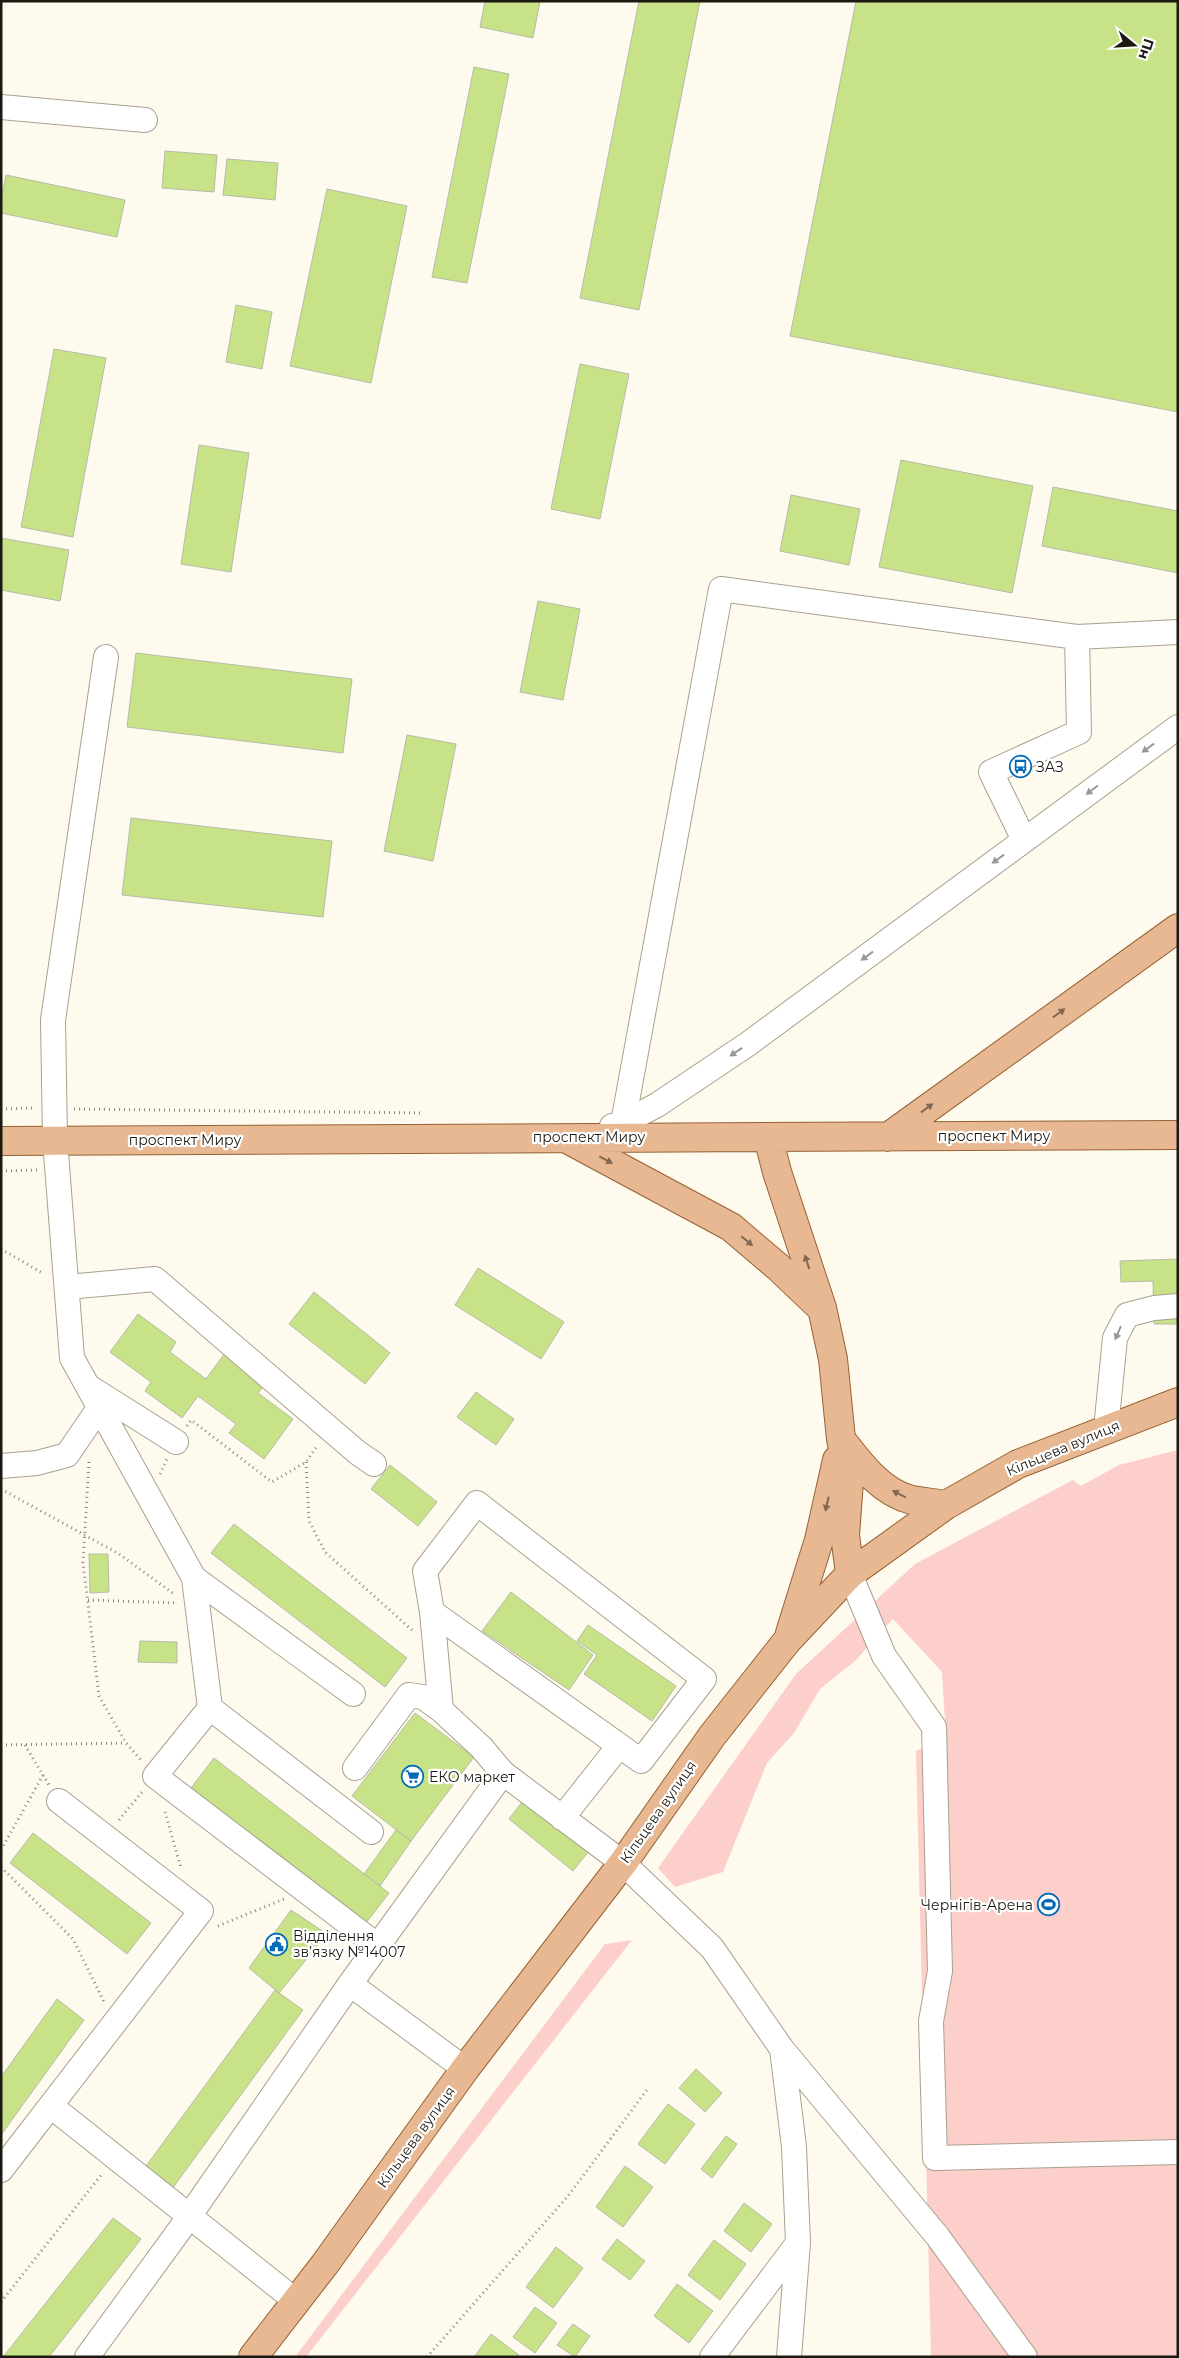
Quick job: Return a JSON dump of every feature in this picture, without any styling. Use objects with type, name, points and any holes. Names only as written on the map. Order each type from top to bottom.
[{"type":"main road","points":[[888,1137],[1178,928]]},
{"type":"main road","name":"проспект Миру","points":[[1,1140],[1178,1135]]},
{"type":"main road","points":[[563,1137],[731,1227],[822,1308]]},
{"type":"main road","points":[[768,1137],[777,1172],[822,1308],[833,1359],[841,1440],[849,1481],[845,1535],[850,1574]]},
{"type":"main road","name":"Кільцева вулиця","points":[[253,2357],[296,2301],[464,2069],[623,1863],[712,1736],[787,1640],[850,1574],[946,1505],[1018,1464],[1106,1428],[1178,1402]]},
{"type":"main road","points":[[841,1440],[861,1466],[884,1486],[910,1499],[946,1505]]},
{"type":"main road","points":[[787,1640],[819,1540],[841,1440]]},
{"type":"street","points":[[1,107],[145,120]]},
{"type":"street","points":[[623,1123],[721,589],[1077,637],[1178,632]]},
{"type":"street","points":[[1024,840],[991,772],[1079,732],[1077,637]]},
{"type":"street","points":[[106,657],[53,1020],[55,1140],[72,1358],[194,1578],[353,1694]]},
{"type":"street","points":[[563,1137],[623,1123],[657,1105],[748,1044],[1178,726]]},
{"type":"street","points":[[67,1288],[155,1278],[357,1452],[374,1464]]},
{"type":"street","points":[[1106,1428],[1115,1338],[1127,1314],[1154,1308],[1178,1306]]},
{"type":"street","points":[[87,1386],[176,1442]]},
{"type":"street","points":[[1,1466],[37,1463],[67,1455],[99,1408]]},
{"type":"street","points":[[432,1612],[641,1762],[704,1680],[477,1503],[425,1571],[432,1612],[441,1710]]},
{"type":"street","points":[[850,1574],[884,1656],[934,1727],[940,1970],[931,2021],[935,2158],[1178,2152]]},
{"type":"street","points":[[194,1578],[192,1603],[210,1708],[371,1832]]},
{"type":"street","points":[[355,1768],[408,1695],[423,1697],[441,1710],[481,1747],[503,1773],[623,1863],[712,1948],[782,2048],[938,2237],[1025,2357]]},
{"type":"street","points":[[210,1708],[155,1776],[378,1946]]},
{"type":"street","points":[[562,1818],[619,1746]]},
{"type":"street","points":[[87,2357],[189,2216],[350,1984],[503,1773]]},
{"type":"street","points":[[1,2170],[200,1911],[59,1801]]},
{"type":"street","points":[[350,1984],[464,2069]]},
{"type":"street","points":[[782,2048],[794,2147],[798,2243],[789,2357]]},
{"type":"street","points":[[51,2106],[296,2301]]},
{"type":"street","points":[[712,2357],[798,2243]]},
{"type":"path","points":[[1,1108],[424,1114]]},
{"type":"path","points":[[1,1171],[57,1170]]},
{"type":"path","points":[[1,1249],[67,1288]]},
{"type":"path","points":[[148,1497],[176,1442],[191,1420],[272,1482],[306,1462],[309,1521],[325,1552],[416,1634]]},
{"type":"path","points":[[90,1455],[83,1562],[99,1696],[126,1743],[155,1776],[192,1904]]},
{"type":"path","points":[[1,1489],[119,1554],[192,1603]]},
{"type":"path","points":[[88,1600],[192,1603]]},
{"type":"path","points":[[1,1745],[126,1743]]},
{"type":"path","points":[[25,1744],[59,1801]]},
{"type":"path","points":[[1,1850],[43,1775]]},
{"type":"path","points":[[105,1838],[155,1776]]},
{"type":"path","points":[[1,1867],[73,1940],[115,2022]]},
{"type":"path","points":[[213,1928],[305,1890]]},
{"type":"path","points":[[427,2357],[568,2196],[649,2086]]},
{"type":"path","points":[[1,2302],[116,2156]]},
{"type":"shaded area","name":"Чернігів-Арена","points":[[1178,1450],[1178,2357],[931,2357],[916,1751],[946,1738],[942,1672],[893,1619],[855,1661],[820,1689],[794,1733],[767,1763],[723,1872],[675,1887],[658,1868],[796,1674],[915,1564],[1073,1480],[1081,1486],[1119,1465]]},
{"type":"shaded area","points":[[632,1940],[306,2357],[295,2357],[605,1944]]},
{"type":"building","points":[[485,1],[540,1],[533,38],[480,27]]},
{"type":"building","points":[[639,1],[700,1],[639,310],[580,298]]},
{"type":"building","points":[[856,1],[1178,1],[1178,412],[790,336]]},
{"type":"building","points":[[474,67],[509,74],[467,283],[432,277]]},
{"type":"building","points":[[165,151],[217,155],[214,192],[162,188]]},
{"type":"building","points":[[227,159],[278,163],[275,200],[223,195]]},
{"type":"building","points":[[6,175],[125,200],[117,237],[1,213],[1,200]]},
{"type":"building","points":[[327,189],[407,206],[371,383],[290,366]]},
{"type":"building","points":[[236,305],[272,312],[262,369],[226,362]]},
{"type":"building","points":[[54,349],[106,358],[73,537],[21,527]]},
{"type":"building","points":[[580,364],[629,374],[600,519],[551,509]]},
{"type":"building","points":[[199,445],[249,453],[231,572],[181,564]]},
{"type":"building","points":[[901,460],[1033,486],[1012,593],[879,567]]},
{"type":"building","points":[[1053,487],[1178,511],[1178,573],[1042,546]]},
{"type":"building","points":[[791,495],[860,509],[849,565],[780,551]]},
{"type":"building","points":[[1,538],[69,550],[60,601],[1,590]]},
{"type":"building","points":[[538,601],[580,609],[563,700],[520,692]]},
{"type":"building","points":[[136,653],[352,679],[343,753],[127,727]]},
{"type":"building","points":[[407,735],[456,744],[433,861],[384,851]]},
{"type":"building","points":[[131,818],[332,841],[323,917],[122,895]]},
{"type":"building","points":[[1178,1259],[1178,1324],[1154,1324],[1153,1281],[1121,1282],[1120,1261]]},
{"type":"building","points":[[478,1268],[564,1322],[541,1359],[455,1305]]},
{"type":"building","points":[[314,1292],[390,1353],[365,1384],[289,1324]]},
{"type":"building","points":[[138,1314],[176,1342],[170,1352],[206,1379],[225,1353],[266,1383],[258,1393],[293,1419],[264,1459],[229,1433],[236,1424],[198,1396],[182,1418],[145,1391],[151,1382],[110,1352]]},
{"type":"building","points":[[476,1392],[514,1419],[496,1445],[457,1417]]},
{"type":"building","points":[[390,1465],[437,1502],[418,1526],[371,1489]]},
{"type":"building","points":[[234,1524],[407,1658],[385,1687],[211,1553]]},
{"type":"building","points":[[89,1554],[108,1554],[109,1592],[90,1593]]},
{"type":"building","points":[[511,1592],[593,1655],[569,1690],[482,1631]]},
{"type":"building","points":[[588,1625],[676,1686],[652,1721],[584,1674],[597,1655],[577,1641]]},
{"type":"building","points":[[140,1641],[177,1642],[177,1663],[138,1662]]},
{"type":"building","name":"ЕКО маркет","points":[[415,1713],[474,1757],[411,1841],[352,1796]]},
{"type":"building","points":[[214,1758],[389,1893],[366,1923],[191,1788]]},
{"type":"building","points":[[525,1798],[589,1851],[573,1871],[509,1819]]},
{"type":"building","points":[[396,1830],[411,1841],[380,1886],[364,1874]]},
{"type":"building","points":[[33,1833],[151,1923],[127,1954],[10,1863]]},
{"type":"building","points":[[291,1910],[327,1934],[279,1993],[249,1968]]},
{"type":"building","points":[[275,1990],[303,2010],[169,2193],[141,2173]]},
{"type":"building","points":[[57,1999],[84,2020],[1,2135],[1,2077]]},
{"type":"building","points":[[696,2069],[722,2093],[705,2112],[679,2088]]},
{"type":"building","points":[[668,2104],[695,2124],[665,2164],[638,2144]]},
{"type":"building","points":[[726,2136],[737,2144],[712,2178],[701,2169]]},
{"type":"building","points":[[625,2166],[653,2187],[623,2227],[596,2207]]},
{"type":"building","points":[[744,2203],[772,2224],[751,2252],[724,2231]]},
{"type":"building","points":[[113,2218],[141,2239],[49,2357],[3,2357]]},
{"type":"building","points":[[617,2239],[645,2261],[630,2280],[602,2259]]},
{"type":"building","points":[[714,2240],[746,2264],[720,2300],[688,2275]]},
{"type":"building","points":[[556,2247],[583,2268],[553,2308],[526,2287]]},
{"type":"building","points":[[677,2284],[713,2311],[689,2343],[654,2316]]},
{"type":"building","points":[[535,2307],[557,2323],[535,2353],[513,2337]]},
{"type":"building","points":[[573,2324],[590,2336],[575,2357],[557,2345]]},
{"type":"building","points":[[491,2334],[519,2355],[517,2357],[474,2357]]},
{"type":"place","name":"ЗАЗ","points":[[1020,767]]},
{"type":"place","name":"ЕКО маркет","points":[[413,1777]]},
{"type":"place","name":"Чернігів-Арена","points":[[1049,1905]]},
{"type":"place","name":"Відділення зв’язку №14007","points":[[277,1944]]}]
